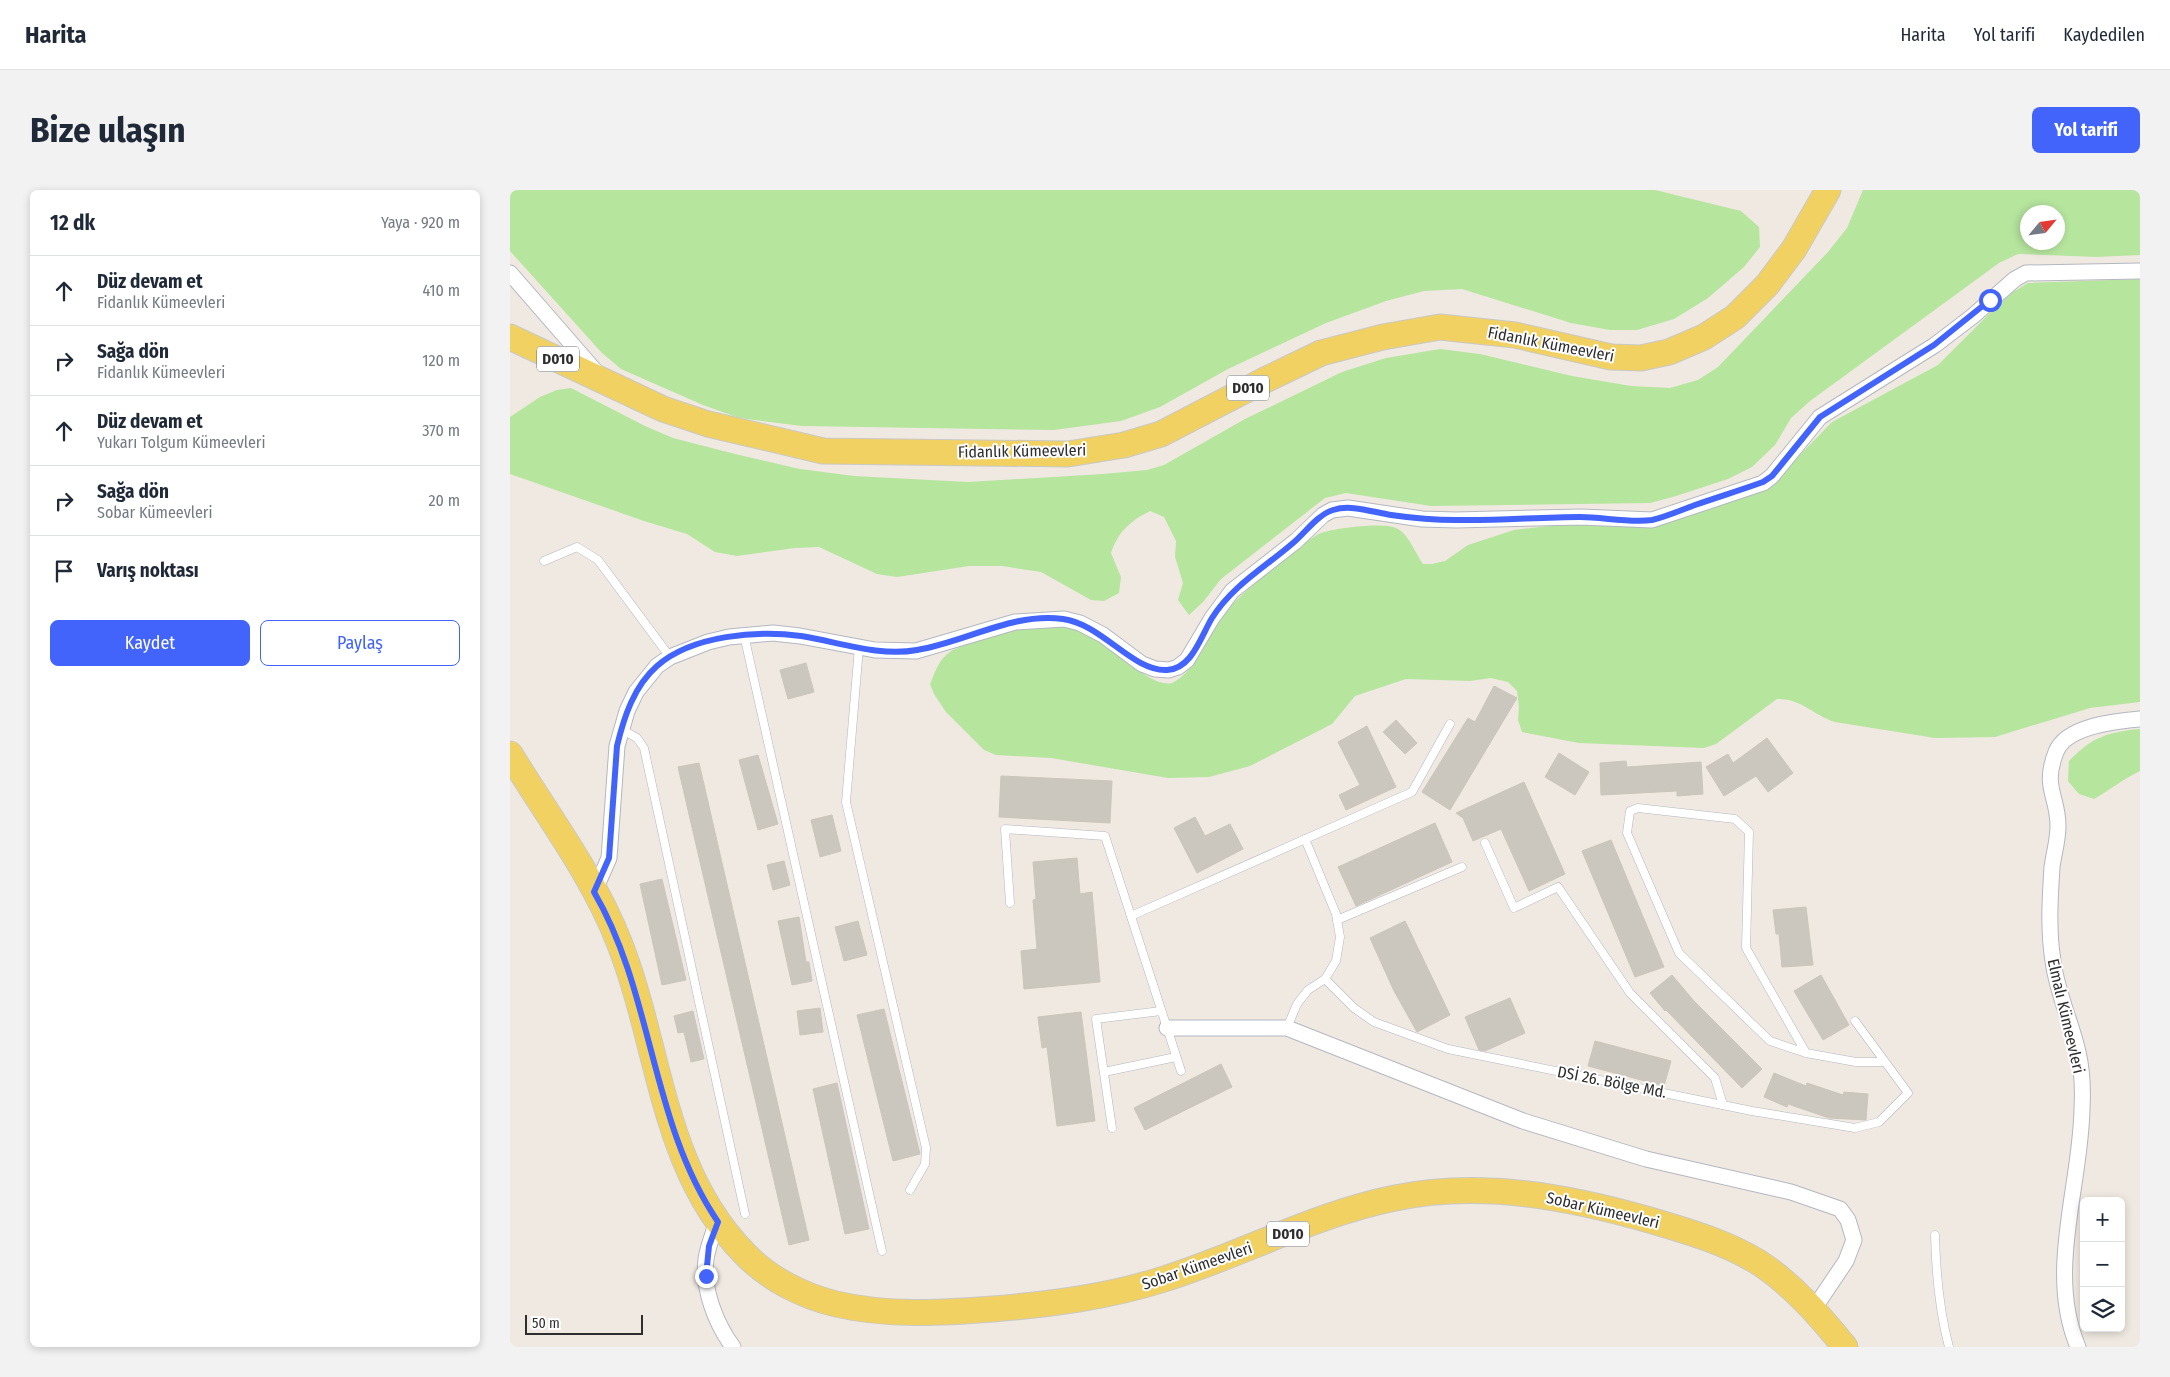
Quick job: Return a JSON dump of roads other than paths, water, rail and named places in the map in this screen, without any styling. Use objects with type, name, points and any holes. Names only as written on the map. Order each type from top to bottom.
[{"type":"main road","name":"Fidanlık Kümeevleri","points":[[605,382],[663,408],[708,424],[823,451],[1068,454],[1124,445],[1161,434],[1321,353],[1383,337],[1440,327],[1515,335],[1611,356],[1641,358],[1669,352],[1704,337],[1736,317],[1761,291],[1794,249],[1828,190]]},
{"type":"main road","name":"D010","points":[[510,337],[605,382]]},
{"type":"main road","name":"D010","points":[[510,754],[608,915],[634,984],[672,1125],[687,1170],[702,1199],[718,1222]]},
{"type":"main road","name":"Sobar Kümeevleri","points":[[718,1222],[748,1258],[768,1274],[812,1296],[837,1304],[864,1308],[904,1312],[962,1312],[1066,1303],[1112,1294],[1166,1279],[1343,1213],[1391,1198],[1436,1191],[1486,1190],[1547,1196],[1614,1210],[1724,1243],[1768,1269],[1787,1284],[1813,1310],[1845,1347]]},
{"type":"street","points":[[594,892],[609,858],[617,746],[621,729],[636,692],[657,666],[670,657],[708,642],[744,635],[773,634],[800,636],[897,652],[916,651],[1015,622],[1051,618],[1080,623],[1103,635],[1148,666],[1168,670],[1178,667],[1187,660],[1198,645],[1212,618],[1232,591],[1290,546],[1323,515],[1332,510],[1348,508],[1422,518],[1456,520],[1581,517],[1652,520],[1763,482],[1772,476],[1820,417],[1934,345],[1973,316],[2015,279],[2026,273],[2140,270]]},
{"type":"street","points":[[510,273],[605,382]]},
{"type":"street","name":"Elmalı Kümeevleri","points":[[2078,1347],[2070,1327],[2066,1296],[2066,1260],[2081,1135],[2082,1084],[2078,1053],[2057,987],[2050,932],[2053,864],[2058,832],[2058,817],[2049,786],[2050,770],[2057,750],[2068,738],[2086,728],[2117,721],[2140,719]]},
{"type":"street","points":[[1167,1028],[1287,1028],[1523,1121],[1646,1159],[1791,1192],[1840,1209],[1848,1220],[1854,1240],[1846,1261],[1813,1310]]},
{"type":"street","points":[[718,1222],[709,1246],[706,1276],[719,1322],[733,1347]]},
{"type":"lane","points":[[544,561],[577,547],[598,560],[670,657]]},
{"type":"lane","points":[[744,635],[882,1250]]},
{"type":"lane","points":[[859,647],[846,802],[926,1148],[925,1164],[910,1190]]},
{"type":"lane","points":[[1131,916],[1412,792],[1450,724]]},
{"type":"lane","points":[[621,729],[637,738],[644,748],[745,1214]]},
{"type":"lane","points":[[1806,1053],[1746,948],[1749,832],[1735,819],[1638,808],[1630,811],[1627,833],[1679,953],[1770,1041],[1806,1053],[1856,1062],[1885,1062]]},
{"type":"lane","points":[[1010,903],[1005,829],[1105,836],[1181,1072]]},
{"type":"lane","points":[[1287,1028],[1297,1004],[1308,990],[1325,979],[1336,960],[1340,937],[1337,920],[1306,839]]},
{"type":"lane","points":[[1485,843],[1514,908],[1558,886],[1630,993],[1715,1078],[1723,1105]]},
{"type":"lane","points":[[1337,920],[1462,867]]},
{"type":"lane","name":"DSİ 26. Bölge Md.","points":[[1325,979],[1354,1008],[1374,1022],[1448,1049],[1723,1105],[1855,1128],[1879,1122],[1908,1093],[1885,1062]]},
{"type":"lane","points":[[1112,1128],[1096,1019],[1161,1011]]},
{"type":"lane","points":[[1855,1021],[1885,1062]]},
{"type":"lane","points":[[1104,1072],[1176,1057]]},
{"type":"lane","points":[[1935,1235],[1936,1278],[1942,1319],[1949,1347]]}]
